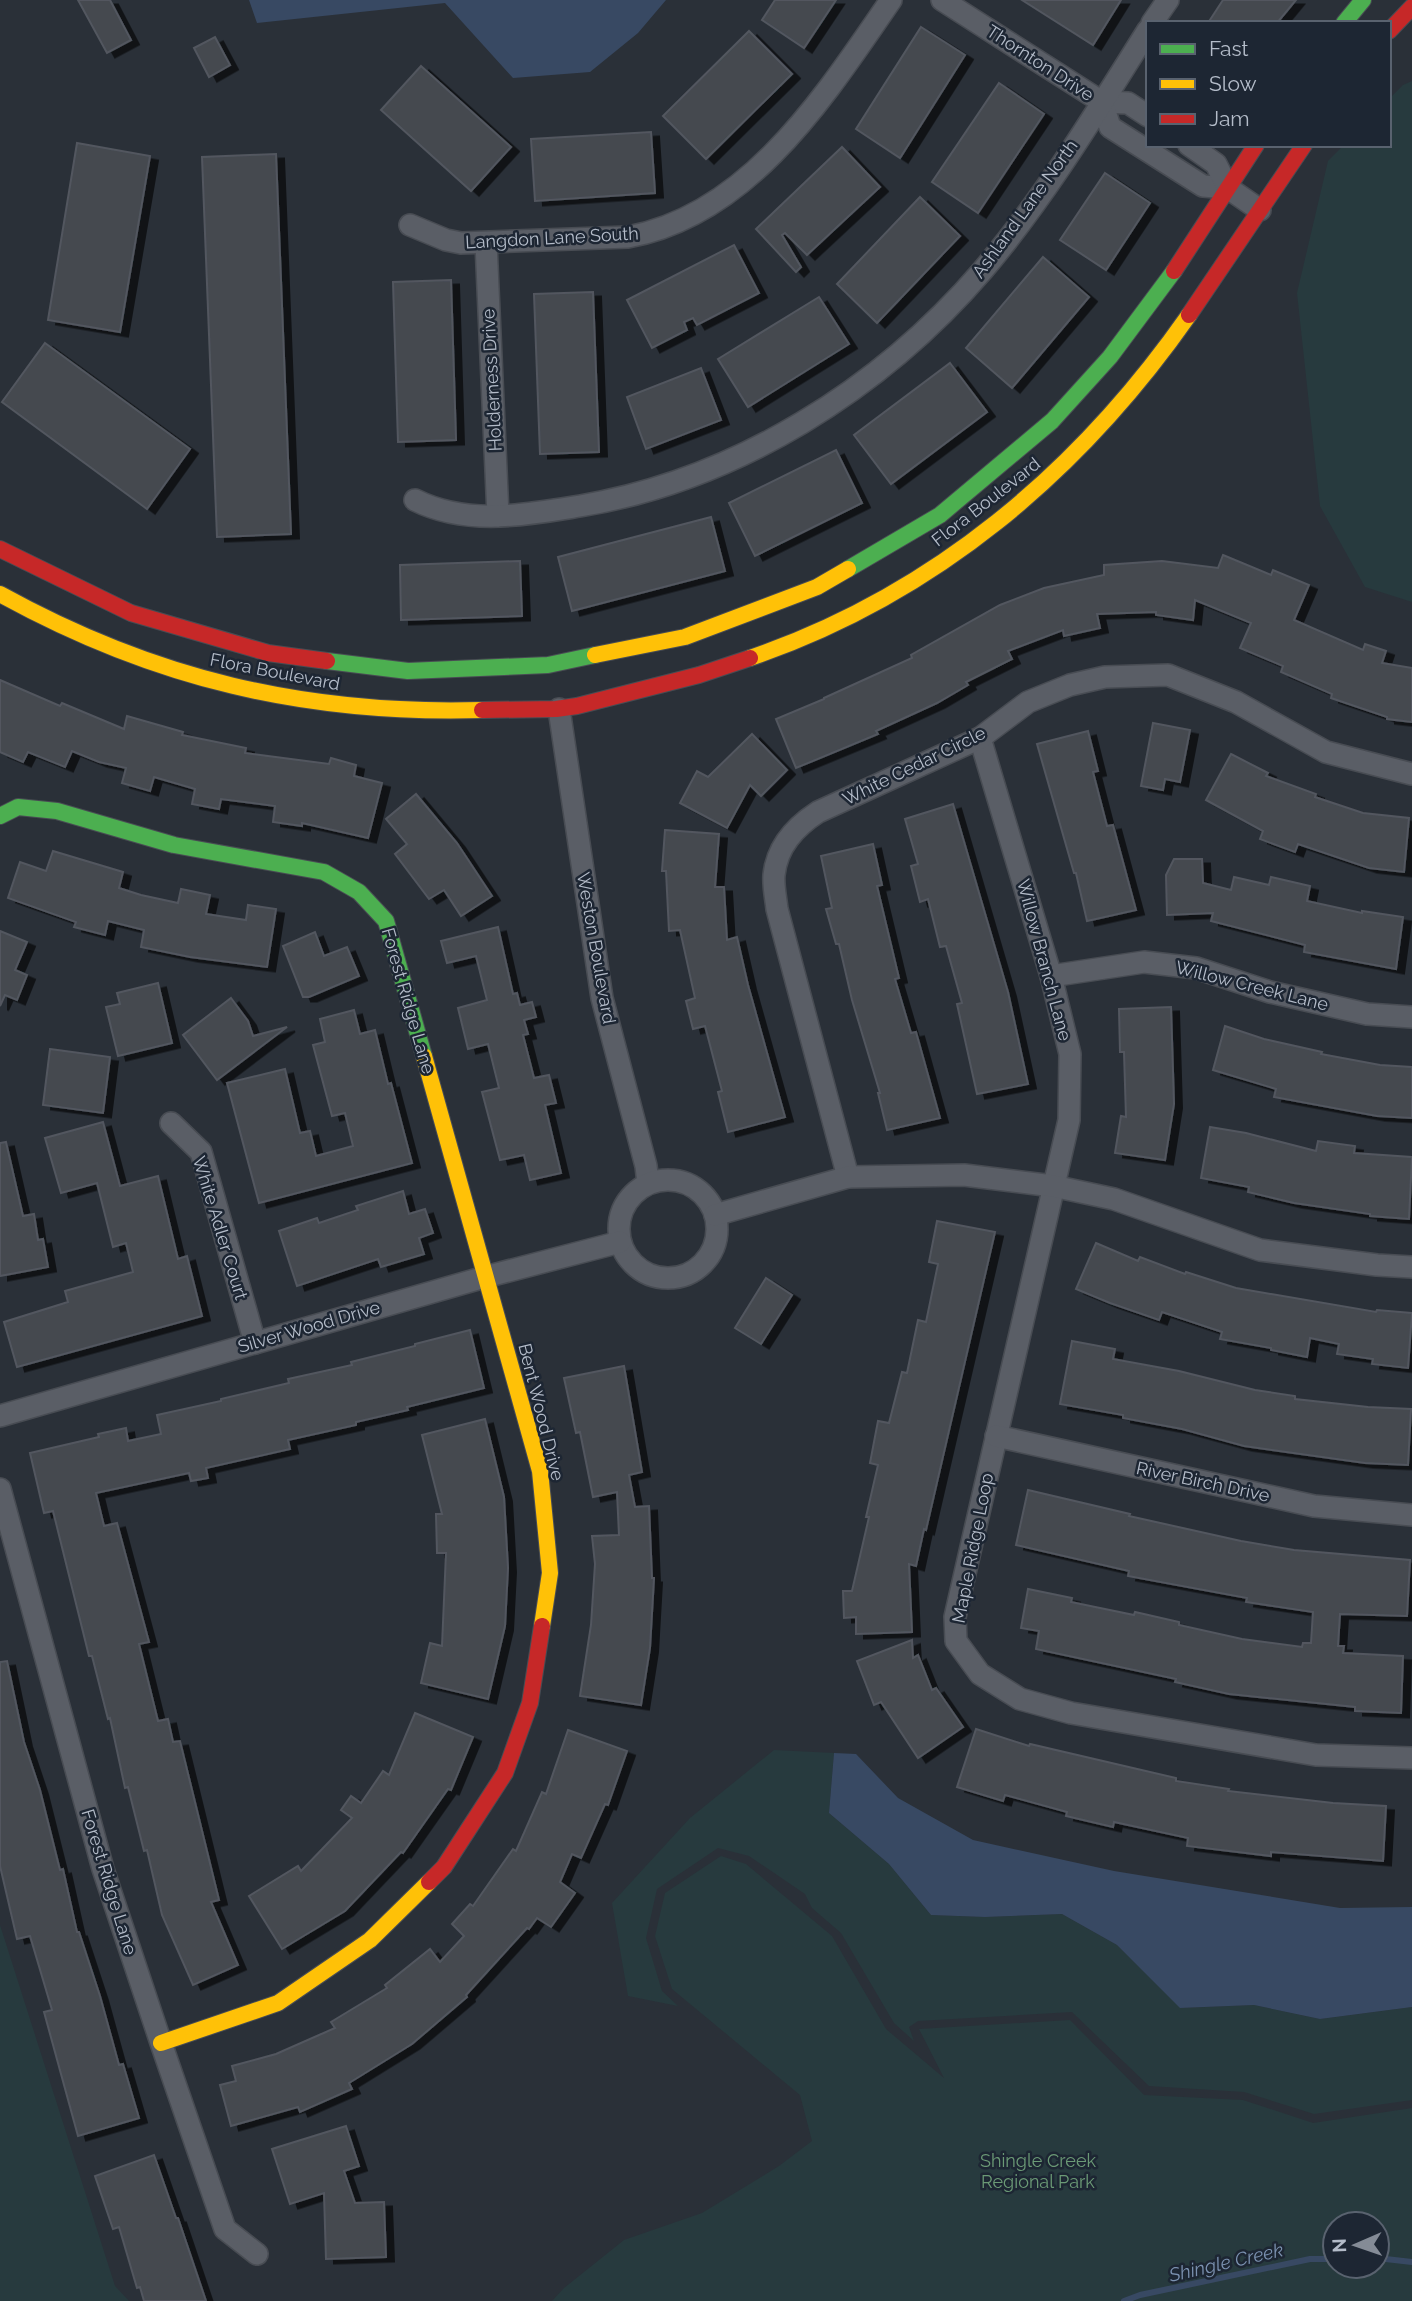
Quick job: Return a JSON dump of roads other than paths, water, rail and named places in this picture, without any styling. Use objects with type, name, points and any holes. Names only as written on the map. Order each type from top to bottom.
[{"type":"street","name":"Langdon Lane South","points":[[410,225],[446,240],[486,243],[628,237],[649,233],[698,212],[757,170],[784,143],[811,112],[891,0]]},
{"type":"street","name":"Thornton Drive","points":[[942,0],[1102,102],[1128,103],[1146,115]]},
{"type":"street","points":[[1153,21],[1168,0]]},
{"type":"street","points":[[1346,21],[1363,0]]},
{"type":"street","points":[[1391,29],[1412,7]]},
{"type":"street","name":"Ashland Lane North","points":[[415,500],[450,514],[470,517],[596,503],[636,493],[690,475],[772,439],[858,387],[925,330],[983,269],[1016,228],[1146,33]]},
{"type":"street","name":"Thornton Drive","points":[[1102,102],[1110,127],[1146,143]]},
{"type":"street","name":"Thornton Drive","points":[[1192,147],[1216,164],[1228,188],[1260,210]]},
{"type":"street","name":"Flora Boulevard","points":[[0,549],[65,585],[122,611],[175,630],[283,657],[333,665],[404,671],[551,671],[656,646],[745,619],[852,570],[937,517],[1013,458],[1053,420],[1119,346],[1255,147]]},
{"type":"street","name":"Flora Boulevard","points":[[0,594],[118,651],[169,668],[267,694],[391,710],[439,712],[558,703],[706,673],[756,656],[813,633],[867,606],[958,550],[1050,477],[1104,423],[1161,355],[1303,147]]},
{"type":"street","name":"Thornton Drive","points":[[1170,153],[1203,186],[1228,188]]},
{"type":"street","name":"Holderness Drive","points":[[486,243],[498,516]]},
{"type":"street","name":"White Cedar Circle","points":[[848,1177],[777,909],[774,876],[780,851],[796,826],[818,812],[980,738],[1028,702],[1070,685],[1105,677],[1168,675],[1236,702],[1326,752],[1412,774]]},
{"type":"street","name":"Weston Boulevard","points":[[558,703],[603,998],[648,1183]]},
{"type":"street","name":"Willow Branch Lane","points":[[980,738],[1051,976],[1070,1054],[1069,1120],[1053,1186]]},
{"type":"street","name":"Forest Ridge Lane","points":[[0,816],[18,807],[57,811],[174,845],[324,872],[359,892],[386,921],[485,1277]]},
{"type":"street","name":"Willow Creek Lane","points":[[1051,976],[1144,962],[1196,968],[1270,992],[1367,1014],[1412,1017]]},
{"type":"street","name":"White Adler Court","points":[[170,1123],[201,1152],[254,1343]]},
{"type":"street","points":[[715,1215],[848,1177],[964,1175],[1053,1186],[1114,1199],[1260,1250],[1412,1268]]},
{"type":"street","points":[[673,1180],[689,1184],[703,1195],[715,1215],[715,1242],[710,1254],[699,1267],[679,1277],[651,1275],[631,1262],[620,1242],[619,1223],[626,1201],[648,1183],[673,1180]]},
{"type":"street","name":"Maple Ridge Loop","points":[[1053,1186],[955,1617],[956,1641],[980,1674],[1020,1699],[1071,1713],[1316,1755],[1412,1758]]},
{"type":"street","name":"Silver Wood Drive","points":[[0,1416],[485,1277],[620,1242]]},
{"type":"street","name":"Bent Wood Drive","points":[[161,2043],[278,2003],[370,1940],[444,1867],[505,1773],[530,1703],[550,1573],[540,1471],[485,1277]]},
{"type":"street","name":"River Birch Drive","points":[[996,1436],[1314,1506],[1412,1515]]},
{"type":"street","name":"Forest Ridge Lane","points":[[0,1489],[103,1869],[161,2043],[225,2229],[257,2254]]},
{"type":"water","points":[[249,0],[666,0],[638,33],[590,72],[513,78],[445,3],[257,23]]},
{"type":"water","points":[[834,1753],[856,1754],[898,1798],[973,1840],[1114,1871],[1340,1908],[1412,1907],[1412,2007],[1320,2019],[1254,2005],[1180,2008],[1117,1945],[1062,1914],[985,1917],[931,1915],[889,1864],[829,1813]]},
{"type":"waterway","name":"Shingle Creek","points":[[1124,2301],[1140,2295],[1310,2259],[1321,2259]]},
{"type":"waterway","name":"Shingle Creek","points":[[1391,2260],[1412,2262]]},
{"type":"park label","name":"Shingle Creek Regional Park","points":[[1038,2171]]}]
